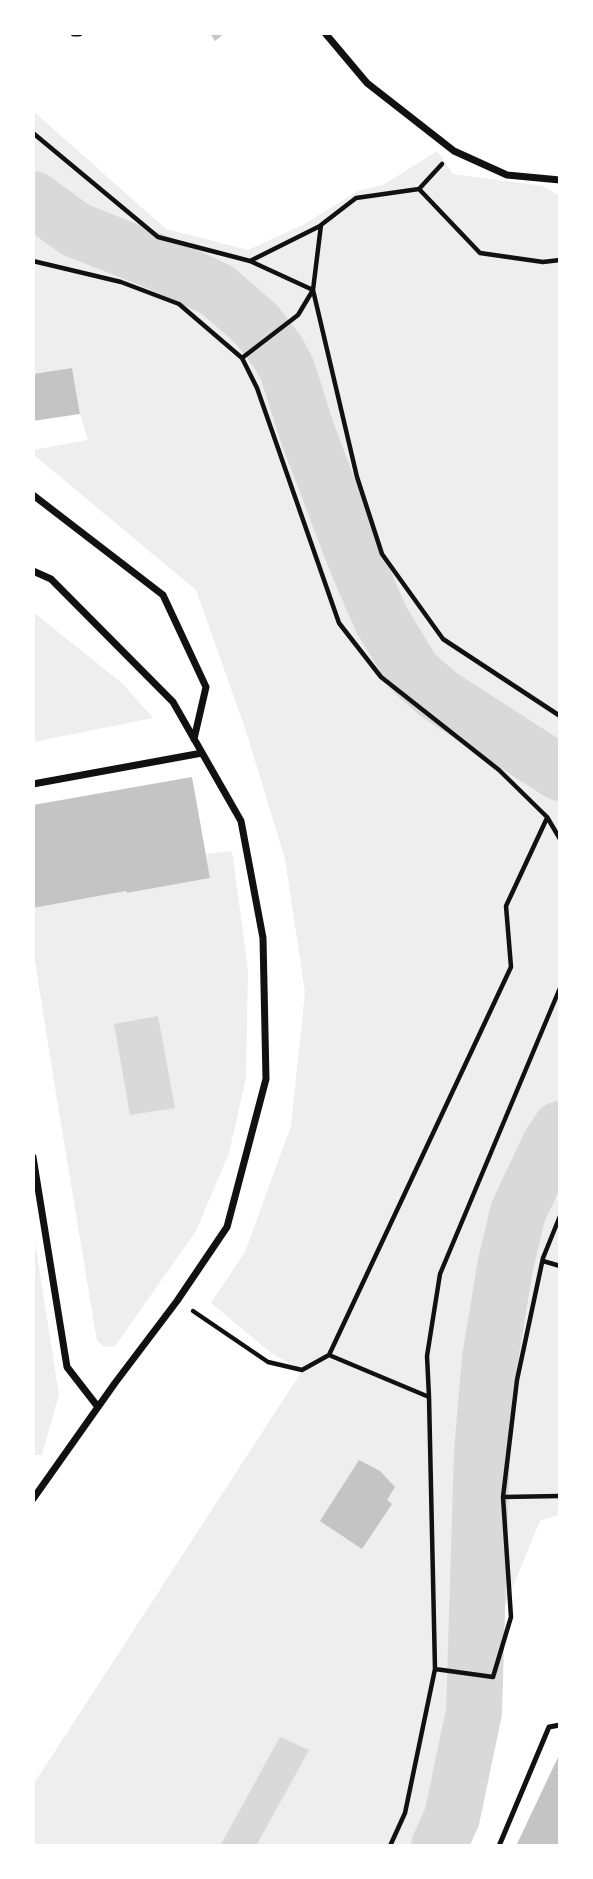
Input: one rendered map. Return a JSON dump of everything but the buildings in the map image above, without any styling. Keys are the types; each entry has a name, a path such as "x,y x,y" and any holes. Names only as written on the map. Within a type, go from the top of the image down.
{"street":[{"path":"325,33 367,83 454,150 507,175 560,180"},
{"path":"33,495 163,595 206,687 194,739"},
{"path":"33,570 51,579 173,702 241,821 263,938 266,1079 227,1227 177,1301 33,1499"},
{"path":"33,784 202,753"},
{"path":"33,1157 36,1197 67,1367 98,1408"}],"lane":[{"path":"499,1846 549,1727 560,1725"}],"path":[{"path":"33,133 158,237 250,261 313,290"},
{"path":"250,261 321,225 356,198 419,189 454,150"},
{"path":"419,189 480,253 543,262 560,260"},
{"path":"321,225 313,290 357,477 382,554 443,639 560,716"},
{"path":"33,261 121,282 179,304 242,358 257,388 339,622 381,677 499,770 547,817 560,839"},
{"path":"242,358 298,316 313,290"},
{"path":"177,1301 268,1362 302,1370 329,1355 511,967 506,906 547,817"},
{"path":"390,1846 405,1813 435,1669 427,1356 440,1274 560,988"},
{"path":"435,1669 492,1677 511,1617 503,1497 517,1380 543,1261 560,1216"},
{"path":"543,1261 560,1266"},
{"path":"329,1355 429,1397"},
{"path":"503,1497 560,1496"}],"shaded area":[{"path":"33,111 166,229 248,250 301,226 358,191 383,185 437,151 453,174 543,186 560,196 560,1514 540,1521 473,1683 436,1846 33,1846 33,1785 302,1371 270,1352 211,1303 245,1252 291,1126 305,992 285,859 246,731 196,590 33,454 33,450 88,440 80,414 72,368 33,374"},
{"path":"33,612 123,684 153,718 33,742"},
{"path":"232,851 248,970 246,1078 229,1153 196,1231 115,1346 104,1347 97,1341 57,1100 33,949 33,908 210,878 206,854"},
{"path":"158,1016 175,1108 130,1115 114,1024"},
{"path":"33,1229 59,1395 42,1455 33,1455"},
{"path":"280,1737 309,1750 256,1846 220,1846"}],"waterway":[{"path":"33,199 76,230 157,262 217,290 256,324 287,369 308,435 356,561 381,619 413,672 439,695 560,773"},
{"path":"439,1846 452,1817 474,1712 482,1452 490,1359 505,1267 518,1212 551,1142 560,1129"}]}
